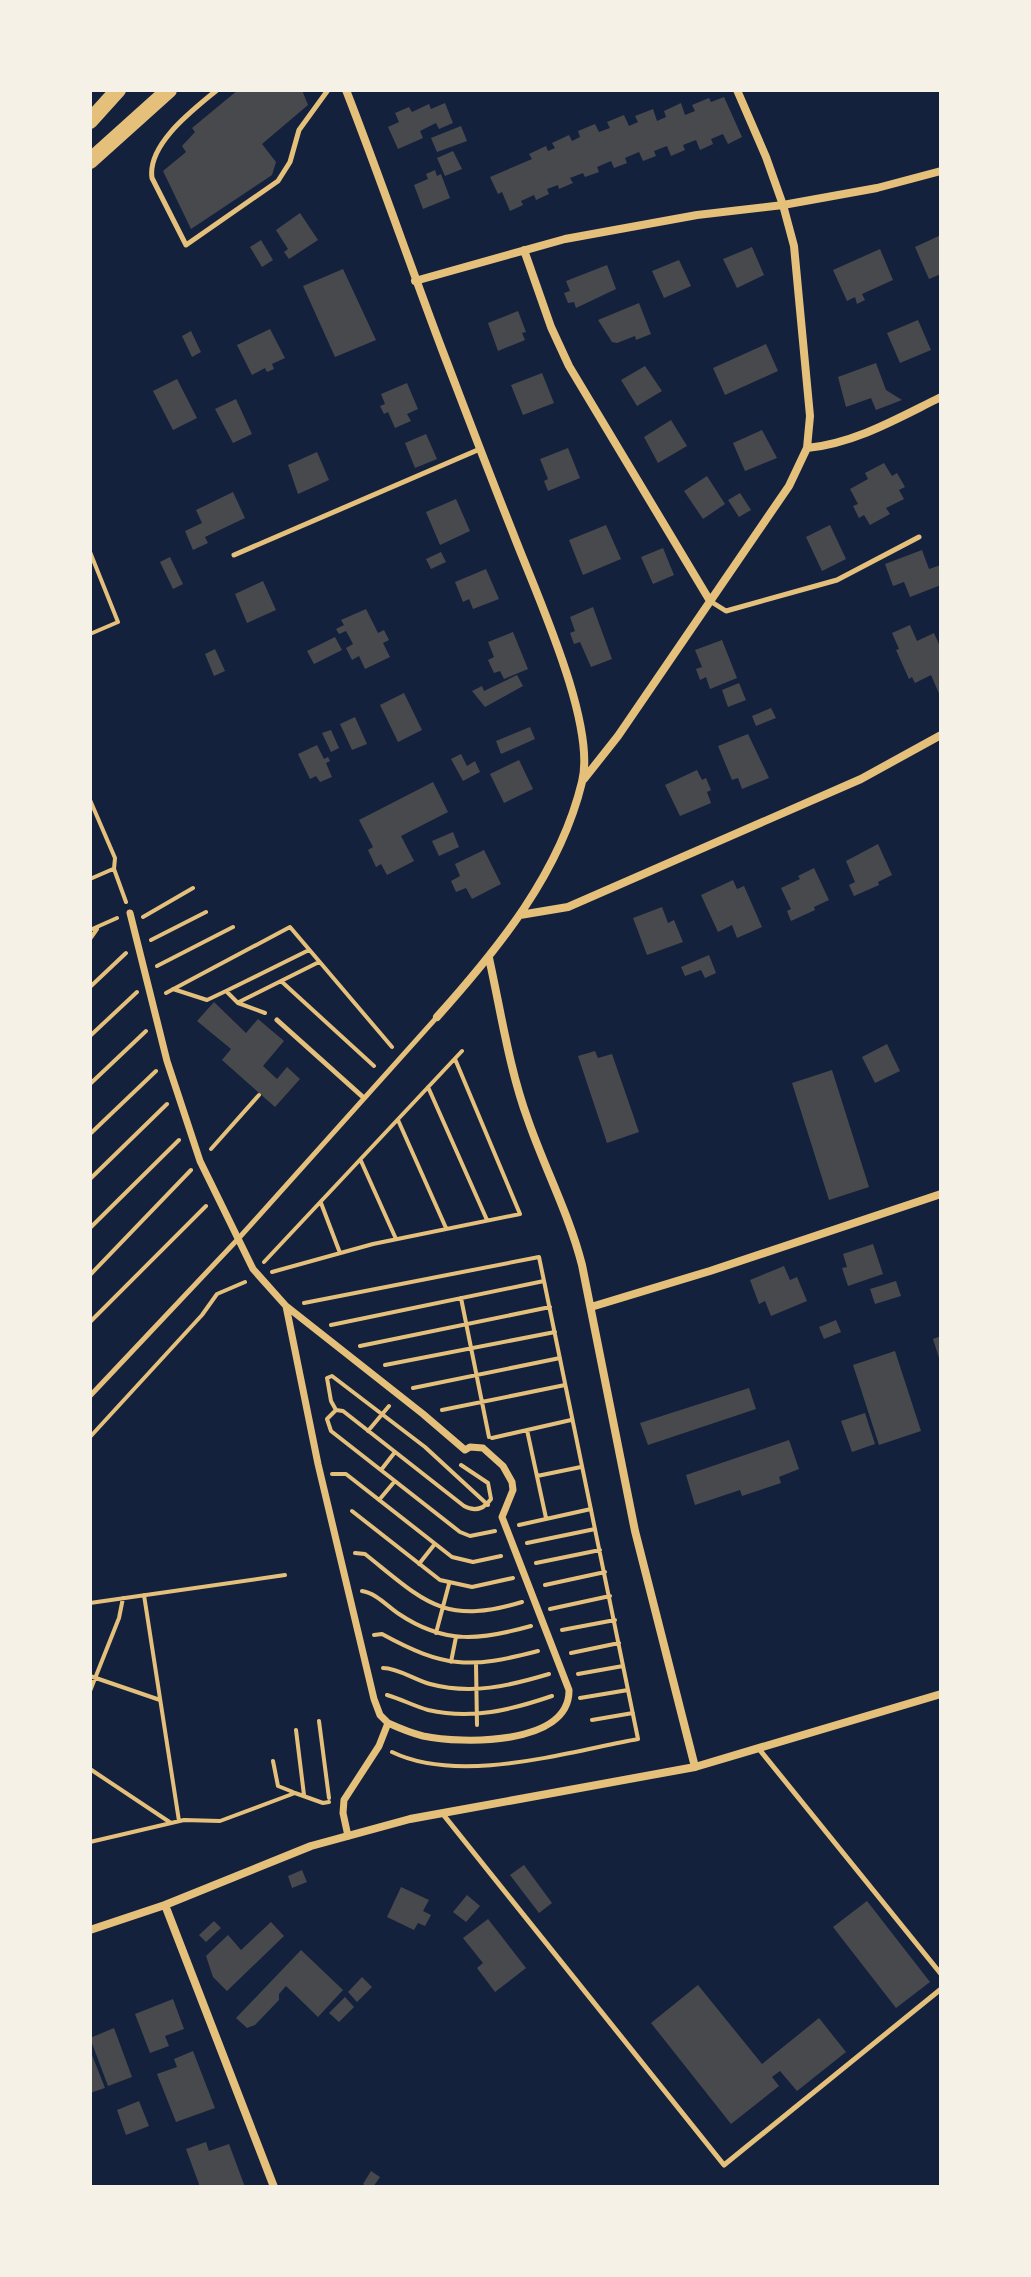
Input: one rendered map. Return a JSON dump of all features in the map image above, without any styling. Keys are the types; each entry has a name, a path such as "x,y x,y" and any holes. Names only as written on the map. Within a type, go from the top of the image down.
{"main road":[{"path":"90,121 118,90"},
{"path":"90,161 169,90"}],"street":[{"path":"346,90 415,281 544,612 579,713 583,780"},
{"path":"437,1017 489,958 520,915 563,837 583,780 618,736 789,486 807,448 810,416 794,246 783,205 737,90"},
{"path":"415,281 565,239 697,215 783,205 877,188 941,171"},
{"path":"524,250 551,327 569,366 710,601"},
{"path":"807,448 835,445 941,397"},
{"path":"520,915 568,907 861,779 941,735"},
{"path":"130,913 167,1061 200,1161 257,1274 312,1329 397,1393 465,1450 477,1446 483,1448 503,1466 512,1482 513,1490 502,1517 569,1690 570,1700 561,1715 545,1728 511,1737 477,1740 423,1736 388,1723 380,1715 321,1476 286,1306"},
{"path":"489,958 516,1087 573,1228 635,1531 695,1767"},
{"path":"591,1307 941,1194"},
{"path":"90,1930 165,1905 311,1846 442,1813 695,1767 941,1694"},
{"path":"348,1836 343,1813 344,1800 379,1746 388,1723"},
{"path":"165,1905 274,2187"}],"lane":[{"path":"217,90 182,118 159,150 151,169 152,178 186,245 278,181 290,162 299,130 328,90"},
{"path":"234,555 480,449"},
{"path":"710,601 726,611 837,580 919,537"},
{"path":"90,1396 238,1239 437,1017"},
{"path":"277,1020 364,1098"},
{"path":"758,1748 941,1974"},
{"path":"442,1813 724,2165 941,1989"}],"path":[{"path":"90,552 118,622 90,634"},
{"path":"90,803 115,858 114,869 130,913 90,930"},
{"path":"90,879 114,869"},
{"path":"132,923 193,888"},
{"path":"90,987 138,944 206,912"},
{"path":"90,939 99,927"},
{"path":"145,972 233,927"},
{"path":"151,1000 290,927 392,1047"},
{"path":"173,989 207,1000 309,950"},
{"path":"238,1003 319,962"},
{"path":"281,981 374,1066"},
{"path":"90,1036 147,982"},
{"path":"226,991 238,1003 277,1020"},
{"path":"90,1084 156,1021"},
{"path":"257,1274 462,1051"},
{"path":"90,1437 202,1315 217,1294 257,1274 396,1239 520,1214 455,1059"},
{"path":"90,1134 167,1061"},
{"path":"428,1087 487,1220"},
{"path":"90,1179 177,1094"},
{"path":"90,1275 259,1095"},
{"path":"398,1119 446,1228"},
{"path":"90,1228 190,1131"},
{"path":"360,1160 396,1239"},
{"path":"90,1322 216,1196"},
{"path":"320,1203 340,1253"},
{"path":"286,1306 539,1257 628,1690 570,1700"},
{"path":"312,1329 544,1281"},
{"path":"461,1298 489,1439"},
{"path":"341,1350 550,1307"},
{"path":"366,1369 555,1332"},
{"path":"368,1431 397,1393 560,1358"},
{"path":"336,1410 326,1384 327,1378 332,1376 425,1447 502,1517"},
{"path":"423,1414 565,1385"},
{"path":"336,1410 345,1413 464,1506 475,1509 488,1504 492,1494 488,1483 479,1474 466,1470 460,1460"},
{"path":"336,1410 327,1419 328,1427 465,1535 506,1529 591,1509"},
{"path":"483,1448 489,1439 571,1420"},
{"path":"527,1430 546,1519"},
{"path":"381,1470 395,1452"},
{"path":"537,1476 582,1467"},
{"path":"321,1476 343,1473 434,1545 452,1557 466,1561 480,1561 514,1549 595,1529"},
{"path":"379,1500 395,1481"},
{"path":"352,1511 449,1584 480,1587 524,1576"},
{"path":"419,1564 434,1545"},
{"path":"520,1567 600,1550"},
{"path":"340,1556 365,1554 416,1594 443,1608 484,1612 532,1599"},
{"path":"528,1588 605,1572"},
{"path":"90,1603 285,1575"},
{"path":"436,1633 449,1584"},
{"path":"348,1591 367,1592 412,1622 436,1633 456,1637 482,1638 541,1624"},
{"path":"144,1595 179,1821"},
{"path":"537,1612 610,1596"},
{"path":"90,1691 92,1677 119,1618 123,1598"},
{"path":"545,1633 615,1620"},
{"path":"360,1639 382,1634 425,1656 476,1664 552,1647"},
{"path":"451,1662 456,1637"},
{"path":"556,1656 619,1643"},
{"path":"476,1664 477,1740"},
{"path":"368,1672 386,1668 430,1684 476,1689 623,1666"},
{"path":"92,1677 160,1700"},
{"path":"374,1699 389,1694 428,1710 477,1715 509,1710 569,1690"},
{"path":"592,1720 633,1713"},
{"path":"273,1761 278,1786 323,1803 329,1802 319,1721"},
{"path":"296,1730 304,1796"},
{"path":"90,1769 171,1823"},
{"path":"90,1842 179,1821 220,1821 295,1793"}],"building":[{"path":"238,90 302,90 308,105 262,144 276,162 272,175 191,229 163,171 186,152 182,146 195,132 192,128"},
{"path":"724,97 742,137 728,144 723,134 711,139 713,144 700,150 696,140 683,145 685,150 671,156 667,146 654,151 656,156 643,161 639,152 625,158 627,163 614,168 611,161 597,167 599,172 570,178 573,183 559,189 558,185 547,189 549,194 536,200 534,195 510,211 502,192 498,194 490,177 532,159 529,154 546,146 548,151 555,148 552,143 569,135 572,141 580,137 578,131 595,124 599,132 610,128 607,122 624,115 629,126 638,122 635,116 653,109 657,121 666,117 664,111 681,103 685,115 695,111 692,105 709,98 711,102"},
{"path":"445,103 453,123 439,129 436,123 420,131 423,138 398,149 388,127 399,122 395,113 409,107 412,112 429,104 431,109"},
{"path":"461,126 467,141 437,152 431,138"},
{"path":"453,151 462,169 445,176 437,158"},
{"path":"435,170 437,176 441,174 450,198 423,209 414,185 428,179 426,174"},
{"path":"300,213 318,240 289,259 284,252 288,249 276,230"},
{"path":"941,235 941,274 929,279 915,247"},
{"path":"261,240 273,260 262,267 250,247"},
{"path":"752,247 764,275 737,288 723,259"},
{"path":"880,249 893,280 862,294 865,300 857,304 855,297 847,301 833,270"},
{"path":"679,260 691,286 664,298 652,271"},
{"path":"607,265 616,289 576,308 574,302 568,303 564,293 570,291 566,281"},
{"path":"343,269 376,340 335,357 303,286"},
{"path":"639,303 651,334 636,340 635,336 612,342 598,320"},
{"path":"518,311 526,332 522,333 525,340 498,351 488,323"},
{"path":"918,320 931,350 900,363 887,333"},
{"path":"270,329 285,358 272,364 274,369 267,372 265,368 252,375 237,345"},
{"path":"191,331 201,352 192,357 182,336"},
{"path":"766,344 778,371 725,395 713,368"},
{"path":"876,363 886,390 902,400 876,410 871,398 846,407 838,377"},
{"path":"645,366 662,391 637,406 621,380"},
{"path":"542,373 554,403 523,415 511,385"},
{"path":"177,379 197,418 173,430 153,391"},
{"path":"407,383 418,409 407,414 411,421 395,428 388,412 384,414 380,406 385,404 381,394"},
{"path":"236,399 252,434 233,443 215,409"},
{"path":"671,420 687,446 658,463 644,437"},
{"path":"762,430 777,458 745,471 733,443"},
{"path":"426,434 437,459 415,468 405,443"},
{"path":"568,448 580,478 548,491 544,481 548,479 540,459"},
{"path":"317,452 329,480 298,494 288,465"},
{"path":"884,463 892,476 897,473 905,487 899,490 904,499 886,508 890,514 870,525 864,515 859,518 853,506 858,504 850,489 868,479 865,473"},
{"path":"707,476 725,504 703,519 684,491"},
{"path":"233,492 245,518 205,537 208,543 193,550 185,531 202,523 196,510"},
{"path":"740,493 751,510 739,517 728,500"},
{"path":"456,499 470,531 440,545 426,512"},
{"path":"606,525 621,559 583,575 569,540"},
{"path":"830,525 846,559 822,571 806,537"},
{"path":"663,548 674,575 653,584 641,557"},
{"path":"922,550 929,569 941,565 941,585 910,597 904,582 893,586 885,564"},
{"path":"441,552 446,562 431,569 426,559"},
{"path":"170,557 183,584 173,589 160,562"},
{"path":"486,569 499,599 473,609 469,599 463,602 455,582"},
{"path":"263,581 276,610 247,623 235,594"},
{"path":"593,607 612,659 591,667 580,642 574,644 570,633 575,631 570,617"},
{"path":"366,609 378,633 384,630 389,640 383,643 390,657 365,669 359,656 352,660 346,648 353,644 346,631 339,634 336,629 344,625 341,620"},
{"path":"910,625 917,641 934,633 941,649 941,698 931,675 915,683 912,677 909,679 896,650 899,649 892,633"},
{"path":"513,632 528,669 504,679 500,671 494,673 488,660 494,657 488,642"},
{"path":"335,637 342,650 314,664 307,651"},
{"path":"722,640 737,678 710,689 706,677 700,680 696,669 702,667 695,650"},
{"path":"215,649 225,671 214,676 205,654"},
{"path":"517,675 523,686 485,707 472,691 482,686 484,691"},
{"path":"739,683 746,700 728,707 722,690"},
{"path":"404,693 422,730 398,742 380,705"},
{"path":"771,708 776,718 756,726 752,716"},
{"path":"355,717 367,744 352,750 340,724"},
{"path":"530,727 535,739 501,754 496,741"},
{"path":"331,730 339,748 331,752 322,733"},
{"path":"748,734 769,778 742,789 738,778 732,780 718,746"},
{"path":"317,745 324,759 328,757 330,761 326,763 332,777 320,782 316,776 310,779 298,754"},
{"path":"461,754 467,766 475,761 480,772 463,781 451,759"},
{"path":"519,760 533,789 504,803 490,774"},
{"path":"697,770 702,780 706,778 711,790 707,792 711,803 680,816 665,785"},
{"path":"433,782 448,812 401,836 414,861 387,875 381,864 376,867 368,850 373,847 359,820"},
{"path":"453,832 459,847 439,856 432,841"},
{"path":"878,844 892,875 878,882 879,885 854,896 849,885 855,882 846,861"},
{"path":"484,850 501,884 472,899 466,888 456,892 451,881 460,876 455,864"},
{"path":"814,868 829,900 791,921 787,911 791,909 781,888"},
{"path":"733,880 737,889 744,886 762,927 737,938 732,925 718,932 701,895"},
{"path":"662,907 668,923 674,920 683,942 647,955 633,918"},
{"path":"709,955 716,973 705,978 701,970 685,976 681,967"},
{"path":"214,1002 246,1033 258,1019 284,1041 263,1066 277,1079 287,1067 300,1079 275,1107 222,1060 231,1049 197,1021"},
{"path":"887,1044 900,1071 875,1083 862,1057"},
{"path":"595,1051 598,1058 612,1054 639,1132 607,1143 578,1056"},
{"path":"832,1070 869,1187 829,1200 792,1083"},
{"path":"873,1244 883,1274 848,1286 842,1268 847,1267 843,1254"},
{"path":"784,1266 790,1280 797,1277 807,1301 771,1316 765,1301 759,1304 750,1280"},
{"path":"896,1281 901,1296 875,1304 870,1289"},
{"path":"836,1320 841,1332 824,1339 819,1327"},
{"path":"941,1336 941,1361 940,1361 933,1339"},
{"path":"895,1351 921,1431 879,1445 853,1365"},
{"path":"749,1388 756,1409 648,1445 640,1423"},
{"path":"865,1413 875,1444 852,1452 841,1421"},
{"path":"789,1440 799,1469 779,1477 781,1483 742,1496 740,1490 695,1505 686,1475"},
{"path":"524,1865 552,1903 539,1913 510,1875"},
{"path":"302,1870 307,1882 292,1888 288,1876"},
{"path":"401,1887 429,1900 423,1911 431,1915 425,1926 418,1923 414,1930 387,1917"},
{"path":"467,1895 480,1906 466,1922 453,1912"},
{"path":"867,1901 930,1982 896,2008 833,1927"},
{"path":"488,1919 526,1968 495,1992 477,1968 483,1963 463,1938"},
{"path":"214,1921 221,1928 206,1942 199,1935"},
{"path":"271,1922 284,1936 227,1991 213,1977 206,1956 228,1935 241,1950"},
{"path":"301,1950 343,1990 318,2017 286,1986 279,1994 279,2000 255,2025 247,2028 236,2018"},
{"path":"362,1977 372,1987 357,2002 348,1992"},
{"path":"698,1985 762,2064 819,2018 846,2052 797,2091 780,2071 772,2077 779,2086 731,2124 651,2023"},
{"path":"345,1997 354,2007 339,2022 329,2013"},
{"path":"173,1999 184,2029 165,2036 169,2046 150,2053 135,2014"},
{"path":"114,2028 132,2077 108,2086 90,2038"},
{"path":"90,2050 105,2088 90,2093"},
{"path":"193,2051 215,2108 176,2122 157,2074 177,2067 174,2059"},
{"path":"139,2101 149,2126 126,2135 117,2110"},
{"path":"206,2142 209,2151 229,2144 245,2187 200,2187 186,2149"},
{"path":"371,2171 380,2177 373,2187 367,2187 363,2184"}]}
